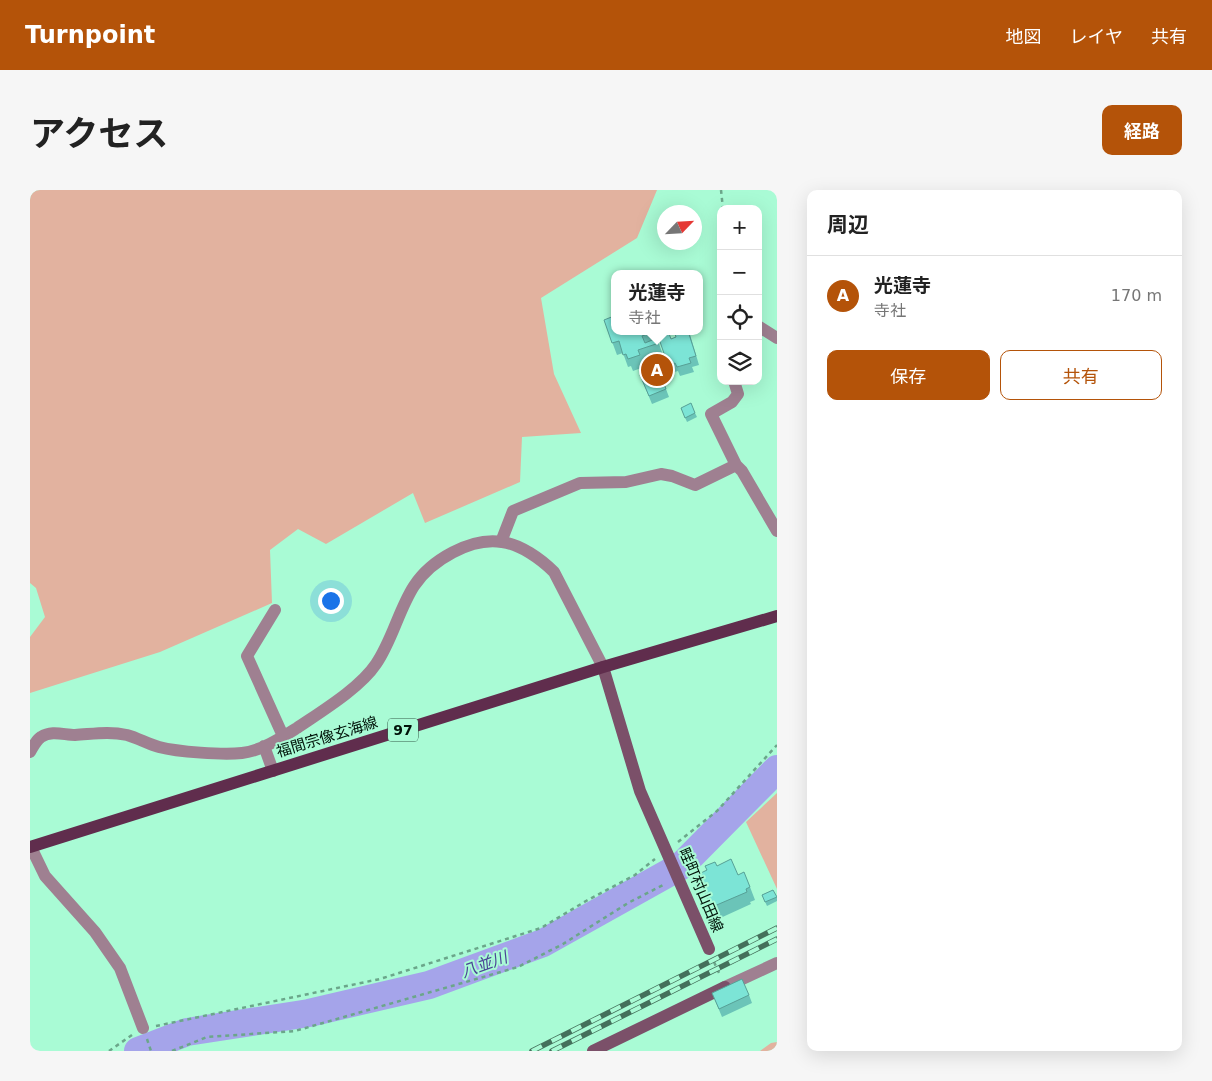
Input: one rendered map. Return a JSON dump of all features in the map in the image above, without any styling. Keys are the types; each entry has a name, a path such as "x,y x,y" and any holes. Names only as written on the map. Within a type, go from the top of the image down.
{"main road":[{"name":"福間宗像玄海線","path":"30,847 602,667 777,616"},
{"name":"畦町村山田線","path":"602,667 640,791 709,949"},
{"path":"594,1051 725,987"}],"street":[{"path":"762,330 777,338"},
{"path":"735,385 738,394 732,402 710,414 736,465 777,531"},
{"path":"502,542 513,511 580,483 626,482 661,474 672,476 695,486 736,465"},
{"path":"30,752 41,737 53,733 74,735 106,731 128,735 160,748 201,752 243,753 264,746 284,736 367,676 378,662 415,585 430,567 445,556 462,548 502,542 515,546 545,563 554,572 602,667"},
{"path":"275,610 247,656 284,736"},
{"path":"264,746 274,770"},
{"path":"30,847 45,876 95,932 120,968 143,1028"},
{"path":"725,987 777,963"}],"path":[{"path":"721,190 723,205"},
{"path":"108,1051 143,1028 380,979 541,928 586,901 635,876 717,811 777,745"},
{"path":"172,1051 207,1036 294,1031 518,967 563,944 628,903 678,877"},
{"name":"畦町村山田線","path":"709,949 725,987"}],"shaded area":[{"path":"30,190 657,190 637,238 541,298 554,374 581,433 522,437 520,482 425,523 413,493 326,544 298,529 270,550 272,603 160,652 30,693 30,637 45,617 36,588 30,583"},
{"path":"777,793 777,889 746,822"},
{"path":"777,1042 777,1051 760,1051 771,1043"}],"building":[{"path":"611,317 611,335 644,335 642,336 645,343 657,338 659,343 638,350 640,355 628,359 626,354 623,355 619,341 612,343 604,320"},
{"path":"658,335 670,335 671,339 676,337 675,335 689,335 696,356 689,358 691,363 677,367 675,363 668,365"},
{"path":"658,368 666,389 649,396 640,375"},
{"path":"691,403 695,413 685,418 681,408"},
{"path":"731,859 738,875 744,872 750,887 746,889 747,892 712,907 697,875 707,870 705,866 715,862 717,866"},
{"path":"773,890 777,897 765,902 762,895"},
{"path":"742,979 749,995 719,1009 712,993"}],"waterway":[{"name":"八並川","path":"138,1051 187,1032 309,1013 429,985 543,943 681,866 777,769"}],"railway":[{"path":"532,1051 777,928"},
{"path":"552,1051 777,939"}],"place":[{"name":"光蓮寺","path":"657,370"}]}
